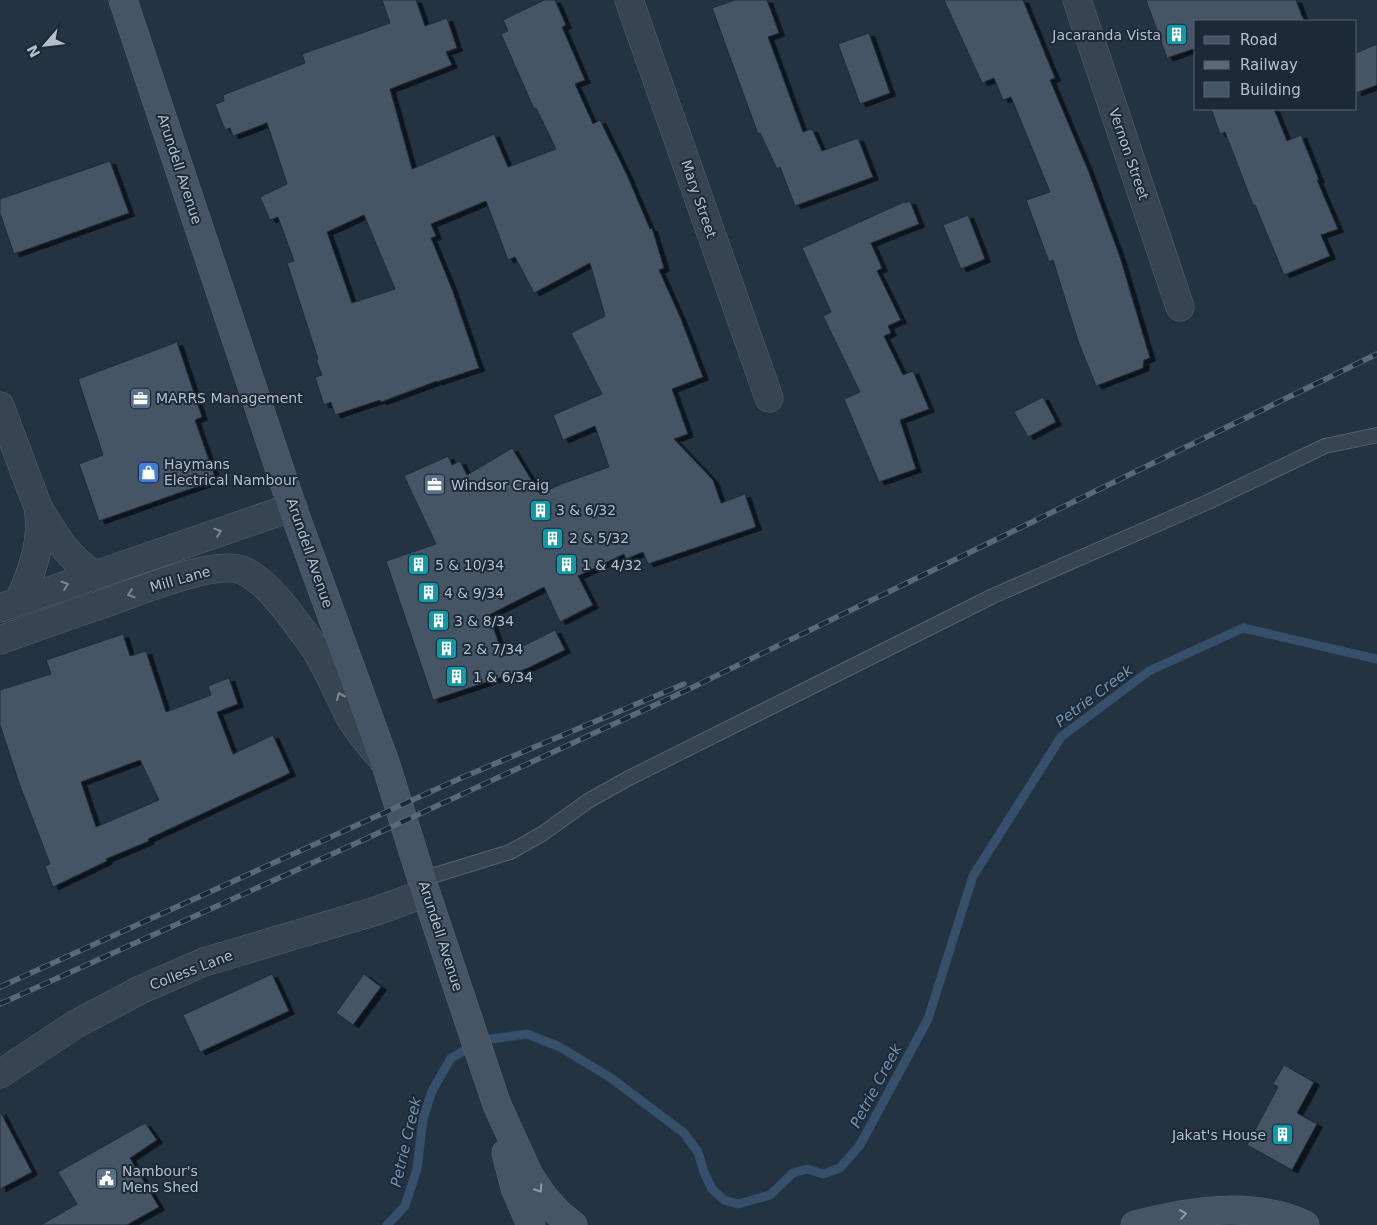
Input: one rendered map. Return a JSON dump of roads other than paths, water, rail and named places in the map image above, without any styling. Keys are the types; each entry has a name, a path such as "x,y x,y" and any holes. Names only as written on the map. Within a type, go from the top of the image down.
{"main road":[{"name":"Arundell Avenue","path":"123,0 293,507 386,765 424,886 506,1131 529,1175 543,1196 558,1213 573,1225"},
{"name":"Arundell Avenue","path":"506,1131 510,1172 531,1225"},
{"path":"1135,1225 1194,1212 1231,1210 1277,1216 1305,1225"}],"street":[{"name":"Mary Street","path":"629,0 769,398"},
{"name":"Vernon Street","path":"1077,0 1180,307"},
{"path":"0,406 38,507 62,545 78,564 94,575"},
{"path":"9,605 30,573 37,548 40,526 38,507"},
{"path":"9,605 293,507"},
{"name":"Mill Lane","path":"0,640 185,576 217,568 243,570 267,587 301,630 326,666 355,725 386,765"},
{"name":"Colless Lane","path":"0,1074 76,1024 140,990 204,962 376,911 424,886"}],"lane":[{"path":"424,886 510,852 542,834 588,801 627,779 993,596 1208,502 1325,446 1377,436"}],"waterway":[{"name":"Petrie Creek","path":"387,1225 405,1206 417,1169 423,1119 432,1091 451,1058 484,1040 527,1034 560,1047 611,1078 684,1133 698,1152 712,1189 724,1200 738,1204 770,1195 793,1173 807,1169 823,1174 840,1168 860,1145 928,1019 973,876 1061,737 1149,671 1243,628 1377,659"}],"railway":[{"path":"0,1004 361,841 683,692 1377,354"},
{"path":"0,987 461,778 684,684"}],"place":[{"name":"Jacaranda Vista","path":"1177,35"},
{"name":"MARRS Management","path":"140,398"},
{"name":"Haymans Electrical Nambour","path":"148,472"},
{"name":"Windsor Craig","path":"435,485"},
{"name":"3 & 6/32","path":"540,510"},
{"name":"2 & 5/32","path":"553,538"},
{"name":"5 & 10/34","path":"419,565"},
{"name":"1 & 4/32","path":"566,565"},
{"name":"4 & 9/34","path":"428,593"},
{"name":"3 & 8/34","path":"438,621"},
{"name":"2 & 7/34","path":"447,649"},
{"name":"1 & 6/34","path":"457,677"},
{"name":"Jakat's House","path":"1282,1135"},
{"name":"Nambour's Mens Shed","path":"106,1179"}]}
